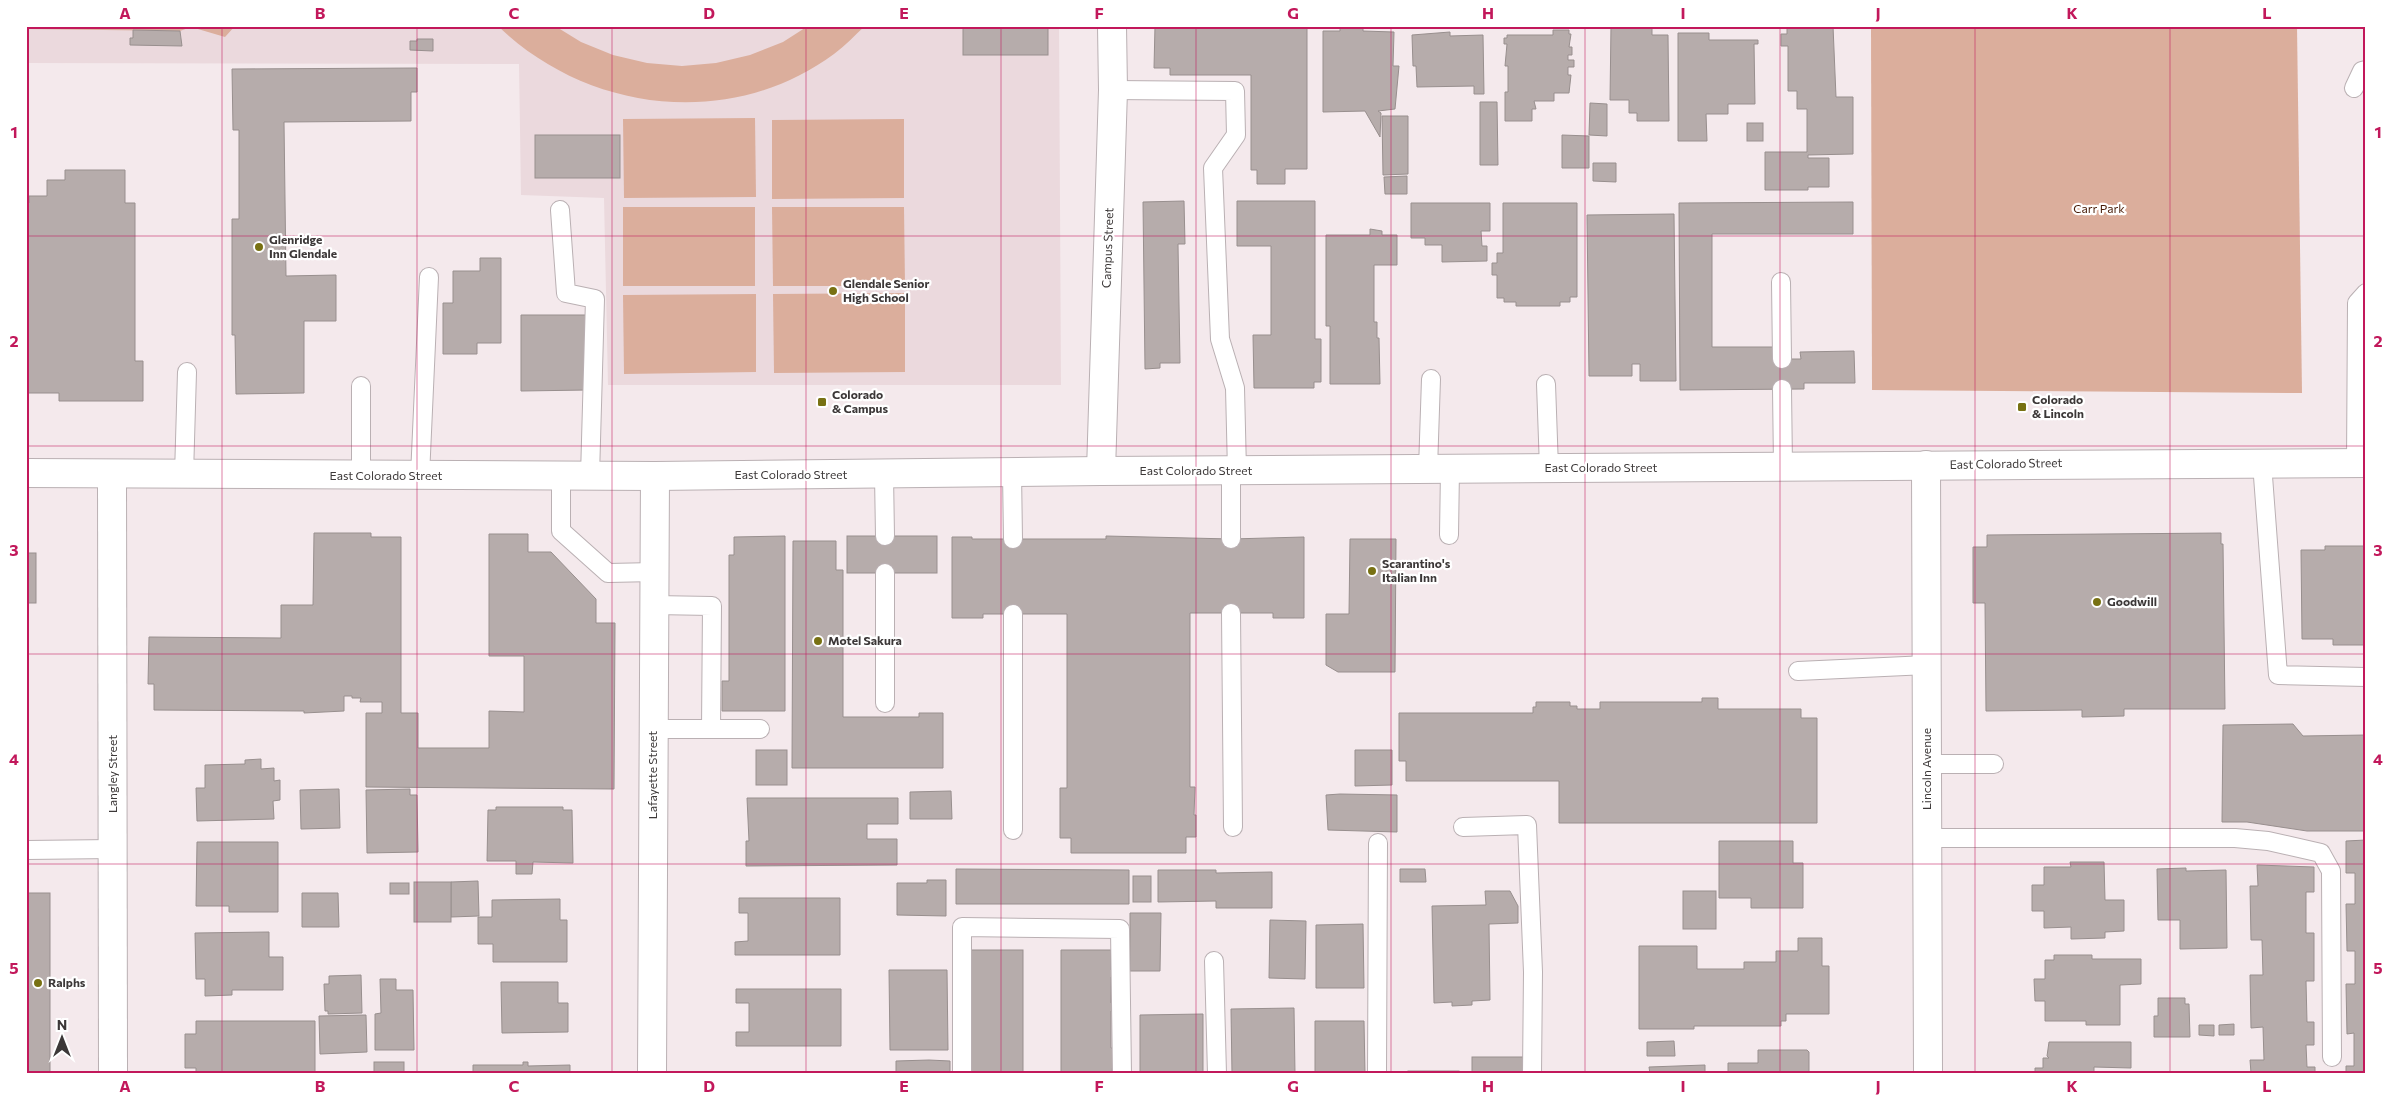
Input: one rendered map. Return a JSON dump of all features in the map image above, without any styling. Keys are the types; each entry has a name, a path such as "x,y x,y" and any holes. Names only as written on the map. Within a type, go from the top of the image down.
{"main road":[{"name":"Campus Street","path":"1101,471 1113,90 1112,26"},
{"name":"East Colorado Street","path":"26,473 655,476 1101,471 2361,463"},
{"name":"Lincoln Avenue","path":"1926,465 1928,1074"},
{"name":"Langley Street","path":"112,474 113,1074"},
{"name":"Lafayette Street","path":"652,1074 655,476"}],"lane":[{"path":"2354,88 2362,71 2366,70"},
{"path":"1113,90 1235,91 1236,135 1213,168 1220,339 1235,388 1231,539"},
{"path":"560,210 566,293 596,298 590,476"},
{"path":"420,476 429,277"},
{"path":"1781,282 1782,359"},
{"path":"2361,463 2357,303 2366,293"},
{"path":"184,474 187,372"},
{"path":"1431,379 1439,469 1449,535"},
{"path":"1546,384 1549,468"},
{"path":"361,386 361,476"},
{"path":"1782,389 1783,466"},
{"path":"2262,463 2278,675 2366,678"},
{"path":"1012,472 1013,539"},
{"path":"884,474 885,536"},
{"path":"561,476 561,532 608,573 655,572"},
{"path":"885,573 885,703"},
{"path":"654,605 712,606 711,730"},
{"path":"1231,613 1233,827"},
{"path":"1013,830 1014,614"},
{"path":"1798,671 1927,665"},
{"path":"654,730 760,730"},
{"path":"1927,764 1994,764"},
{"path":"1463,826 1527,825 1533,972 1532,1074"},
{"path":"1928,838 2235,838 2268,841 2321,853 2331,870 2332,1057"},
{"path":"1377,1074 1378,843"},
{"path":"26,850 113,849"},
{"path":"962,1074 962,928 1120,929 1122,1074"},
{"path":"1214,961 1216,1074"}],"shaded area":[{"name":"Glendale Senior High School","path":"26,26 1059,26 1061,385 608,385 604,198 521,195 519,64 26,63"}],"green space":[{"path":"26,26 235,26 225,37 191,27 180,31 26,29"},
{"path":"498,26 555,26 581,42 613,55 647,63 682,66 716,63 750,55 783,42 808,26 865,26 834,54 794,78 751,94 706,101 661,101 617,93 574,78 534,55"},
{"name":"Carr Park","path":"1871,26 2297,26 2302,393 1872,390"},
{"path":"755,118 756,197 624,198 623,119"},
{"path":"904,119 904,198 772,199 772,120"},
{"path":"623,207 755,207 755,286 623,286"},
{"path":"772,207 904,207 905,286 773,286"},
{"path":"905,293 905,372 774,373 773,294"},
{"path":"756,294 756,372 624,374 623,295"}],"building":[{"path":"963,26 1048,26 1048,55 963,55"},
{"path":"1155,26 1307,26 1307,169 1285,169 1285,184 1257,184 1257,170 1251,170 1251,75 1170,75 1170,68 1154,68"},
{"path":"1340,26 1363,26 1363,31 1394,32 1393,66 1399,66 1395,109 1378,111 1381,113 1380,137 1365,111 1323,112 1323,31 1340,31"},
{"path":"1611,26 1652,26 1652,35 1668,35 1669,121 1637,121 1637,113 1629,113 1629,100 1610,100"},
{"path":"1787,26 1833,26 1836,97 1853,97 1853,154 1808,155 1808,158 1829,158 1829,187 1808,187 1808,190 1765,190 1765,152 1807,152 1807,109 1797,109 1797,91 1788,91 1788,46 1781,46 1781,34 1787,34"},
{"path":"133,30 180,31 182,46 130,45 130,38 133,38"},
{"path":"1553,30 1569,30 1569,34 1571,34 1569,47 1572,47 1572,55 1568,55 1568,60 1574,60 1574,67 1568,67 1568,75 1571,75 1569,93 1554,93 1554,101 1534,101 1536,109 1532,109 1532,121 1505,121 1505,92 1508,92 1508,66 1505,66 1507,44 1504,44 1504,38 1507,38 1507,35 1553,35"},
{"path":"1450,32 1450,36 1483,35 1484,94 1474,94 1474,86 1417,87 1416,66 1413,66 1412,35"},
{"path":"1678,33 1709,33 1709,40 1758,40 1758,44 1754,44 1755,104 1728,104 1728,114 1706,114 1707,141 1678,141"},
{"path":"417,39 433,39 433,51 410,50 410,41 417,41"},
{"name":"Glenridge Inn Glendale","path":"417,68 417,92 411,92 411,121 284,122 286,276 336,275 336,321 304,321 304,393 236,394 235,335 232,335 232,219 239,219 239,130 233,130 232,69"},
{"path":"1480,102 1497,102 1498,165 1480,165"},
{"path":"1590,103 1607,104 1607,136 1589,135"},
{"path":"1382,116 1408,116 1408,174 1383,175"},
{"path":"1747,123 1763,123 1763,141 1747,141"},
{"path":"535,135 620,135 620,178 535,178"},
{"path":"1562,135 1589,136 1589,168 1562,168"},
{"path":"1593,163 1616,163 1616,182 1593,181"},
{"path":"65,170 125,170 125,203 135,203 135,361 143,361 143,401 59,401 59,393 26,393 26,203 29,203 29,196 47,196 47,180 65,180"},
{"path":"1407,176 1407,194 1385,194 1384,177"},
{"path":"1184,201 1185,244 1178,244 1180,363 1160,363 1160,368 1145,369 1143,202"},
{"path":"1237,201 1315,201 1315,339 1321,339 1321,382 1314,382 1314,388 1254,388 1253,335 1271,335 1271,246 1237,246"},
{"path":"1853,202 1853,234 1712,234 1712,347 1773,347 1773,359 1801,359 1800,352 1854,351 1855,383 1804,383 1804,389 1680,390 1679,203"},
{"path":"1411,203 1490,203 1490,231 1481,231 1482,246 1487,246 1487,261 1442,262 1442,245 1425,245 1425,238 1411,238"},
{"path":"1503,203 1577,203 1577,297 1570,297 1570,302 1560,302 1560,306 1516,306 1516,302 1504,302 1504,298 1497,298 1497,275 1492,275 1492,263 1497,263 1497,253 1503,253"},
{"path":"1674,214 1676,381 1640,381 1640,364 1632,364 1632,376 1589,376 1587,215"},
{"path":"1370,229 1382,231 1382,235 1397,235 1397,265 1374,265 1374,322 1377,322 1377,338 1379,338 1380,384 1330,384 1330,326 1326,326 1326,235 1370,235"},
{"path":"480,258 501,258 501,343 477,343 477,354 443,354 443,303 453,303 453,271 480,271"},
{"path":"521,315 588,315 588,390 521,391"},
{"path":"314,533 371,533 371,537 401,537 401,713 418,713 418,748 489,748 489,711 524,712 524,656 489,656 489,534 528,534 528,552 551,552 596,599 596,623 615,623 614,789 366,787 366,713 382,713 382,702 360,702 361,698 352,698 352,696 344,696 344,711 304,713 304,711 154,710 154,684 148,684 149,637 281,638 281,605 313,605"},
{"path":"2221,533 2221,544 2223,544 2225,709 2124,709 2124,716 2082,717 2082,710 1986,711 1985,603 1973,603 1973,547 1987,547 1987,535"},
{"path":"785,536 785,711 722,711 722,681 729,681 729,555 734,555 734,537"},
{"path":"847,536 937,536 937,573 847,573"},
{"path":"1106,536 1231,539 1304,537 1304,618 1273,618 1273,613 1190,613 1190,787 1195,787 1194,815 1196,815 1196,837 1186,837 1186,853 1071,853 1071,838 1060,838 1060,788 1067,788 1067,614 983,614 983,618 952,618 952,537 972,537 972,539 1106,539"},
{"path":"1350,539 1396,539 1395,672 1338,672 1326,665 1326,614 1349,614"},
{"name":"Motel Sakura","path":"793,541 836,541 836,570 843,570 843,717 919,717 919,713 943,713 943,768 792,768"},
{"path":"2325,546 2366,546 2366,645 2333,645 2333,639 2302,639 2301,550 2325,550"},
{"path":"26,553 36,553 36,603 26,603"},
{"path":"1702,698 1718,698 1718,709 1801,709 1801,718 1817,718 1817,823 1559,823 1559,781 1406,781 1406,761 1399,761 1399,713 1533,713 1533,707 1536,707 1536,702 1570,702 1570,706 1577,706 1577,709 1600,709 1600,702 1702,702"},
{"path":"2293,724 2303,736 2366,735 2366,831 2307,831 2247,822 2222,822 2223,725"},
{"path":"756,750 787,750 787,785 756,785"},
{"path":"1355,750 1392,750 1392,785 1355,786"},
{"path":"261,759 261,769 274,768 274,781 280,780 280,800 273,801 274,819 197,821 196,788 205,788 205,765 245,764 245,760"},
{"path":"339,789 340,828 301,829 300,790"},
{"path":"410,789 410,795 417,795 418,852 367,853 366,790"},
{"path":"951,791 952,819 910,819 910,792"},
{"path":"1326,795 1397,795 1397,832 1328,830"},
{"path":"747,798 898,798 898,824 867,824 867,839 897,839 897,865 746,866 746,841 749,841"},
{"path":"496,807 563,807 563,810 572,810 573,863 533,862 532,874 516,874 516,861 487,861 488,810 496,810"},
{"path":"2366,840 2366,1074 2346,1074 2346,1066 2354,1066 2354,1033 2347,1034 2346,984 2355,984 2355,951 2347,951 2346,904 2355,904 2355,873 2346,873 2346,841"},
{"path":"1719,841 1793,841 1793,863 1803,863 1803,908 1751,908 1751,898 1719,898"},
{"path":"197,842 278,842 278,912 229,912 229,906 196,906"},
{"path":"2070,862 2104,862 2105,900 2124,900 2124,931 2105,932 2105,938 2071,939 2071,927 2044,928 2044,911 2032,911 2032,885 2044,885 2044,867 2071,867"},
{"path":"2257,865 2314,867 2314,892 2306,892 2306,933 2314,933 2314,981 2306,981 2307,1022 2314,1022 2314,1045 2306,1045 2307,1067 2315,1067 2315,1074 2251,1073 2250,1060 2264,1060 2263,1027 2251,1028 2250,975 2263,975 2262,940 2251,940 2250,886 2258,886"},
{"path":"2186,868 2186,871 2226,870 2227,948 2180,949 2180,920 2158,920 2157,869"},
{"path":"956,869 1129,870 1129,904 956,904"},
{"path":"1400,869 1425,869 1426,882 1400,882"},
{"path":"1158,870 1216,870 1216,873 1272,872 1272,908 1216,908 1216,901 1158,902"},
{"path":"1133,876 1151,876 1151,902 1133,902"},
{"path":"927,880 946,880 946,916 897,915 897,883 927,883"},
{"path":"478,881 479,916 451,917 451,882"},
{"path":"414,882 451,882 451,922 414,922"},
{"path":"390,883 409,883 409,894 390,894"},
{"path":"1485,891 1510,891 1518,906 1518,923 1489,924 1490,1000 1472,1001 1472,1005 1452,1006 1452,1002 1434,1003 1432,906 1486,905"},
{"path":"1683,891 1716,891 1716,929 1683,929"},
{"name":"Ralphs","path":"26,893 50,893 50,1074 26,1074"},
{"path":"302,893 338,893 339,927 302,927"},
{"path":"739,898 840,898 840,955 735,955 735,942 748,941 748,913 739,913"},
{"path":"560,899 560,920 567,920 567,962 493,962 493,944 478,944 478,917 492,917 492,900"},
{"path":"1130,913 1161,913 1160,971 1130,971"},
{"path":"1270,920 1306,921 1305,979 1269,978"},
{"path":"1363,924 1364,988 1316,988 1316,925"},
{"path":"269,932 269,957 283,957 283,990 232,990 232,995 205,996 205,979 196,979 195,933"},
{"path":"1798,938 1822,938 1822,966 1829,966 1829,1014 1786,1014 1786,1021 1781,1021 1781,1026 1694,1026 1694,1029 1639,1029 1639,946 1697,946 1697,969 1744,969 1744,962 1776,962 1776,951 1798,951"},
{"path":"970,950 1023,950 1023,1074 970,1074"},
{"path":"1061,950 1111,950 1111,970 1114,970 1114,977 1111,977 1111,1003 1114,1003 1114,1011 1111,1011 1111,1048 1114,1048 1112,1074 1061,1074"},
{"path":"2054,955 2092,955 2092,959 2141,959 2141,984 2120,985 2120,1025 2086,1025 2086,1021 2045,1021 2045,1001 2035,1001 2034,979 2045,979 2045,960 2054,960"},
{"path":"889,970 947,970 948,1050 890,1050"},
{"path":"361,975 362,1013 328,1014 328,1011 325,1011 324,984 329,984 329,976"},
{"path":"380,979 396,979 396,990 413,990 414,1050 375,1050 375,1014 381,1013"},
{"path":"501,982 558,982 558,1003 568,1003 568,1032 502,1033"},
{"path":"736,989 841,989 841,1046 736,1046 736,1032 749,1032 749,1003 736,1003"},
{"path":"2158,998 2185,998 2185,1004 2189,1004 2190,1037 2154,1037 2154,1016 2158,1016"},
{"path":"1294,1008 1295,1074 1232,1074 1231,1009"},
{"path":"1203,1014 1203,1074 1140,1074 1140,1015"},
{"path":"366,1015 367,1052 320,1054 319,1016"},
{"path":"196,1021 315,1021 315,1074 196,1074 196,1068 185,1068 185,1034 196,1034"},
{"path":"1315,1021 1364,1021 1365,1074 1315,1074"},
{"path":"2234,1024 2234,1035 2219,1035 2219,1025"},
{"path":"2199,1025 2214,1025 2214,1036 2199,1035"},
{"path":"1674,1041 1675,1056 1647,1056 1647,1042"},
{"path":"2049,1042 2131,1042 2131,1068 2094,1067 2094,1074 2035,1074 2035,1068 2043,1068 2043,1058 2049,1058 2047,1056"},
{"path":"1758,1050 1807,1050 1809,1052 1809,1074 1728,1074 1728,1063 1758,1063"},
{"path":"1472,1057 1526,1057 1526,1074 1472,1074"},
{"path":"896,1061 950,1061 950,1074 896,1074"},
{"path":"374,1062 404,1062 404,1074 374,1074"},
{"path":"523,1062 528,1062 528,1066 570,1065 570,1074 473,1074 473,1065 523,1065"},
{"path":"1705,1065 1705,1074 1650,1074 1649,1067"},
{"path":"1408,1071 1459,1071 1459,1074 1408,1074"}],"place":[{"name":"Glenridge Inn Glendale","path":"259,247"},
{"name":"Glendale Senior High School","path":"833,291"},
{"name":"Colorado & Campus","path":"822,402"},
{"name":"Colorado & Lincoln","path":"2022,407"},
{"name":"Scarantino's Italian Inn","path":"1372,571"},
{"name":"Goodwill","path":"2097,602"},
{"name":"Motel Sakura","path":"818,641"},
{"name":"Ralphs","path":"38,983"}]}
